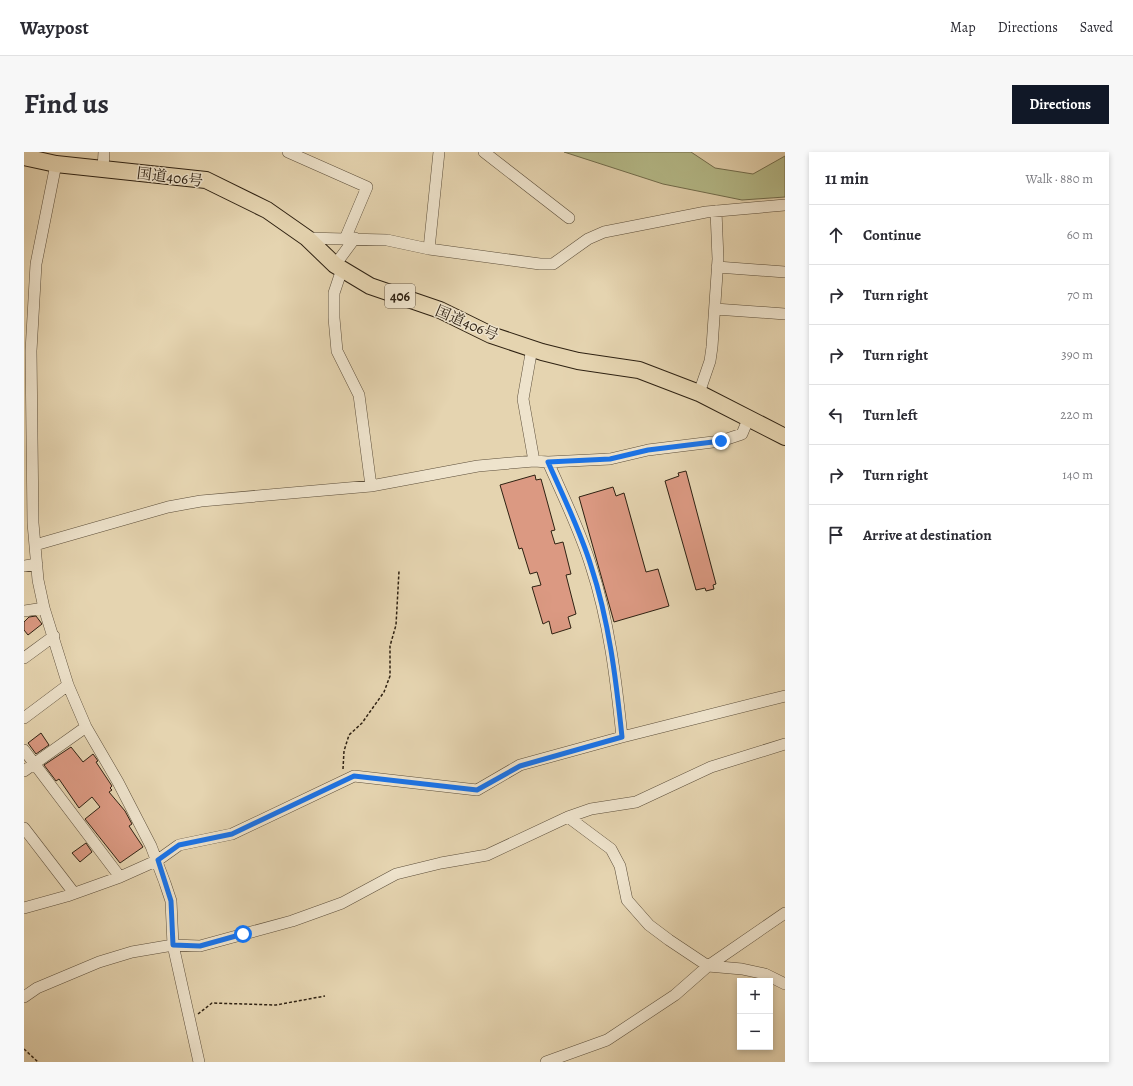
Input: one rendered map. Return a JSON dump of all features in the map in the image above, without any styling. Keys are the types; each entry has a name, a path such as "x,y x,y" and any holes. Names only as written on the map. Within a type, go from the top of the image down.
{"highway":[{"name":"国道406号","path":"24,157 56,164 206,180 267,210 307,238 339,268 370,286 440,310 491,335 532,348 578,360 639,370 699,393 749,417 785,437"}],"street":[{"path":"103,169 104,152"},
{"path":"288,152 366,187 350,239 339,268 334,293 334,318 337,351 359,394 371,486"},
{"path":"429,249 439,152"},
{"path":"484,152 569,218"},
{"path":"56,164 36,272 31,351 29,524 35,545 44,608 54,636 68,685 86,727 118,782 158,860 171,901 173,945 199,1062"},
{"path":"307,238 387,240 429,249 540,264 553,264 588,239 604,232 716,210 785,204"},
{"path":"699,393 710,360 715,309 717,267 716,210"},
{"path":"717,267 785,272"},
{"path":"715,309 785,314"},
{"path":"532,348 522,399 534,461"},
{"path":"35,545 168,507 201,501 371,486 478,466 534,461 548,462 610,459 648,450 721,441 742,434 749,417"},
{"path":"548,462 572,514 592,567 613,655 622,737"},
{"path":"24,566 37,564"},
{"path":"24,611 44,608"},
{"path":"24,658 54,636"},
{"path":"24,718 68,685"},
{"path":"24,908 120,877 158,860 179,845 232,834 354,776 477,790 520,766 622,737 785,696"},
{"path":"24,771 86,727"},
{"path":"24,997 37,988 99,962 132,952 173,945 200,946 292,921 342,902 396,874 441,863 487,855 568,817 591,809 636,802 711,767 785,744"},
{"path":"24,750 120,877"},
{"path":"568,817 611,848 620,866 627,900 649,925 708,966 742,969 758,973 785,984"},
{"path":"24,828 74,893"},
{"path":"546,1062 608,1040 675,994 708,966 785,913"}],"path":[{"path":"343,782 344,751 349,735 362,723 384,692 390,676 390,646 396,625 399,571"},
{"path":"190,1020 212,1003 276,1005 325,996"},
{"path":"24,1049 38,1062"}],"green space":[{"path":"564,152 691,152 715,168 753,174 785,156 785,197 742,200 663,184"}],"building":[{"path":"686,471 716,584 713,585 714,589 706,591 705,588 696,590 665,481 679,476 678,473"},
{"path":"535,475 536,480 541,479 555,530 551,531 555,544 563,542 571,574 566,575 576,614 568,617 571,628 552,634 549,621 543,624 532,587 541,585 537,572 530,574 522,548 519,549 500,485"},
{"path":"613,487 616,496 624,493 646,572 658,569 669,606 614,622 579,497"},
{"path":"36,616 42,624 28,635 24,630 24,622 29,617"},
{"path":"41,733 49,745 36,754 28,743"},
{"path":"71,747 83,762 93,754 96,758 98,761 96,762 112,786 110,788 112,790 109,792 125,811 132,824 129,826 143,847 120,863 85,819 100,807 92,797 79,808 59,779 56,781 44,765"},
{"path":"86,843 92,852 80,862 72,853"}],"route":[{"path":"243,934 200,946 173,945 171,901 158,860 179,845 232,834 279,813 354,776 477,790 520,766 622,737 613,655 592,567 572,514 548,462 610,459 648,450 721,441"}]}
